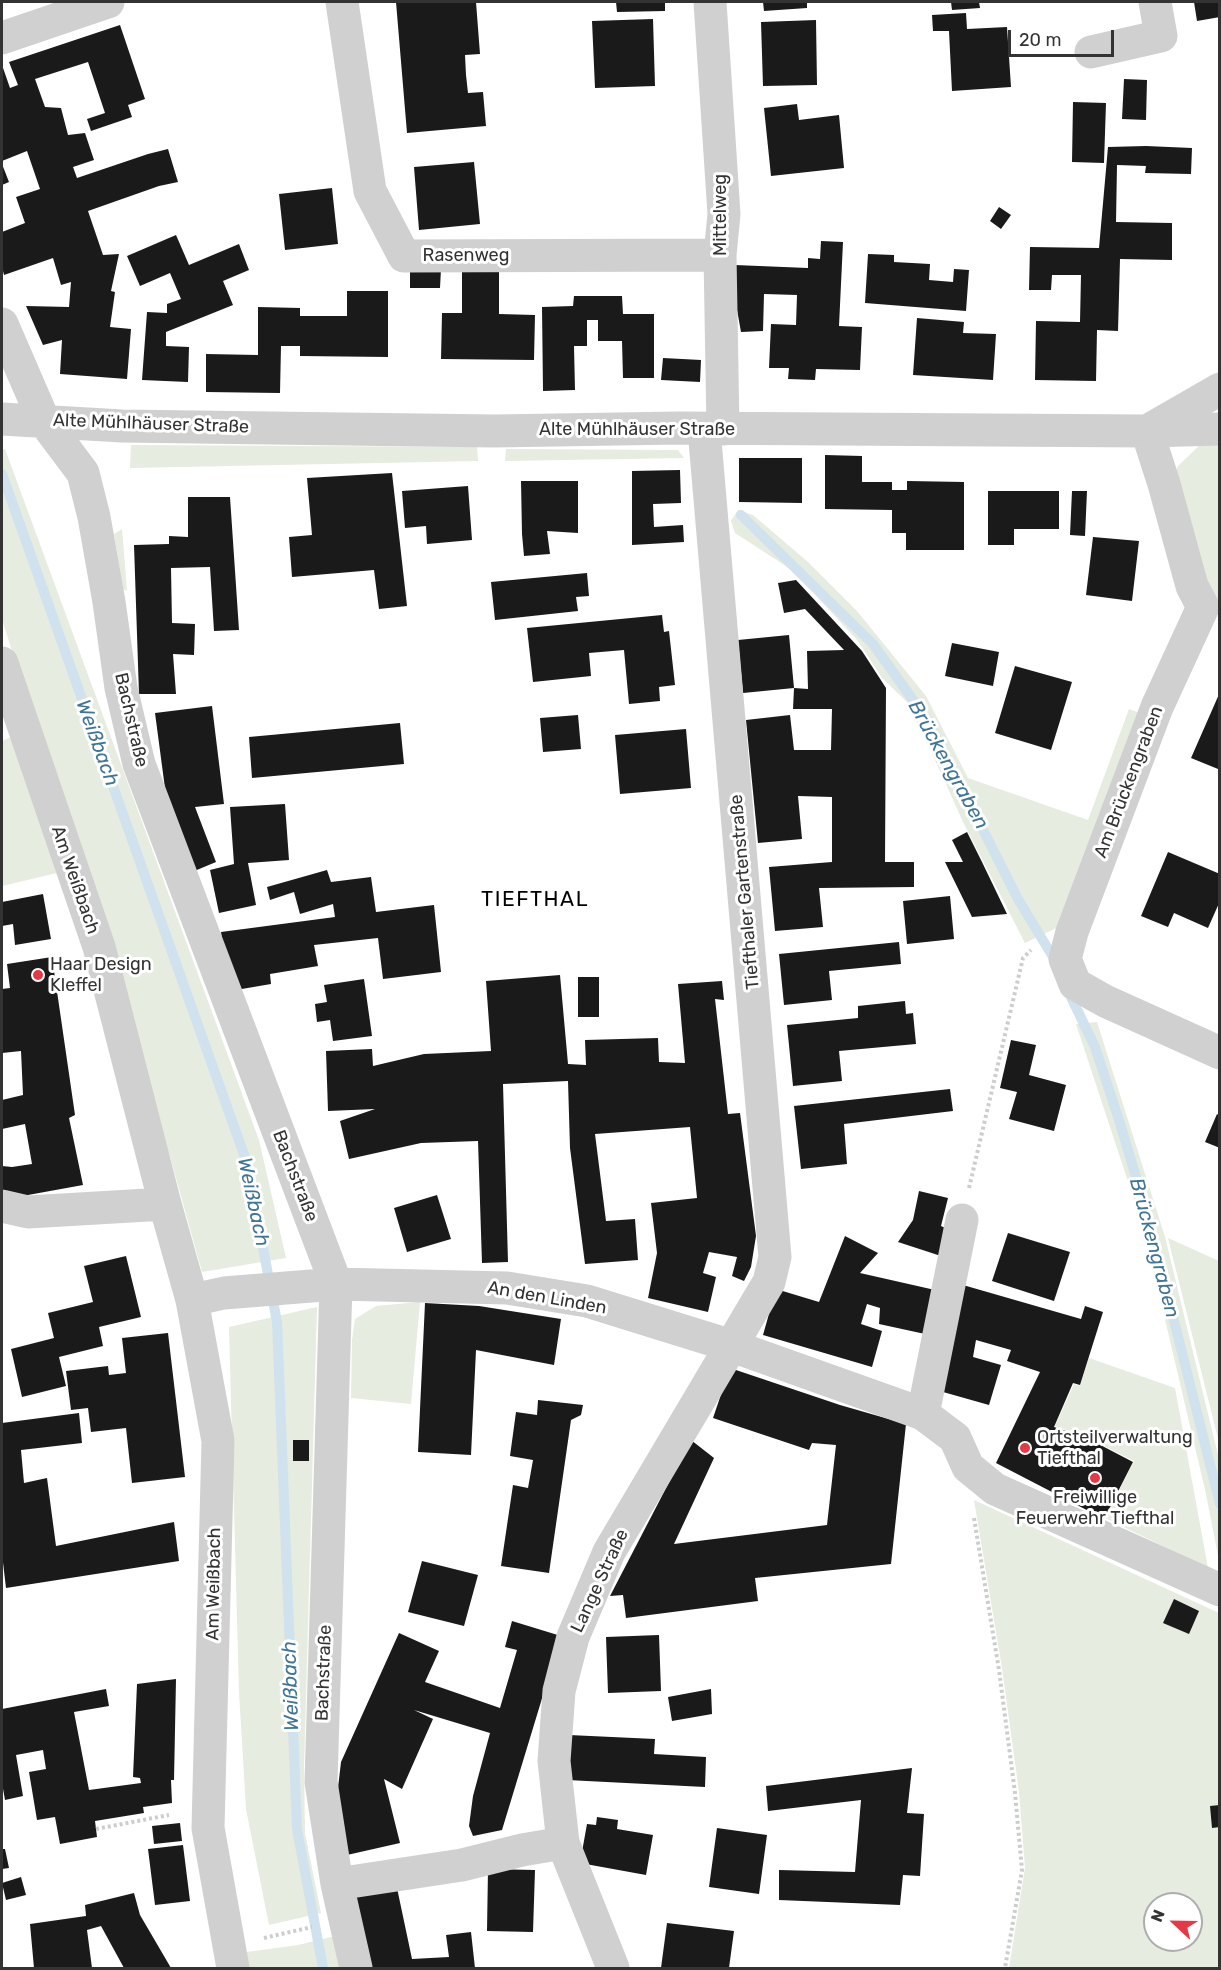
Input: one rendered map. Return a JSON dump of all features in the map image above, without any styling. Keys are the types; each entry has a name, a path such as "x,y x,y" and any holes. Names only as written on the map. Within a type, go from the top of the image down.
{"street":[{"path":"2,38 108,2"},
{"name":"Rasenweg","path":"342,2 370,191 404,256 720,255"},
{"name":"Mittelweg","path":"710,2 724,214 720,255 713,429"},
{"path":"1091,52 1161,36 1155,2"},
{"name":"Bachstraße","path":"2,324 44,421 83,473 110,602 122,688 140,764 336,1284 321,1782 337,1884 356,1968"},
{"path":"1147,431 1220,389"},
{"name":"Alte Mühlhäuser Straße","path":"2,419 122,426 494,431 1220,429"},
{"name":"Tiefthaler Gartenstraße","path":"713,429 776,1257 769,1282 732,1346"},
{"name":"Am Brückengraben","path":"1147,431 1192,586 1211,612 1157,707 1072,932 1065,959 1075,984 1105,1001 1220,1053"},
{"name":"Am Weißbach","path":"2,663 99,947 192,1300 218,1441 208,1828 233,1968"},
{"path":"2,1206 28,1212 165,1204"},
{"path":"923,1414 962,1220"},
{"name":"An den Linden","path":"192,1300 224,1293 336,1284 507,1288 587,1301 732,1346 923,1414 955,1438 969,1467 995,1489 1220,1590"},
{"name":"Lange Straße","path":"613,1968 563,1843 554,1761 559,1691 573,1637 609,1552 732,1346"},
{"path":"337,1884 462,1865 522,1850 563,1843"}],"path":[{"path":"962,1220 1023,958 1032,949"},
{"path":"969,1467 970,1496 999,1670 1015,1793 1022,1870 1005,1968"},
{"path":"96,1829 169,1815"},
{"path":"286,1933 322,1925"}],"shaded area":[{"path":"1219,438 1219,608 1208,602 1171,483 1178,466 1206,439"},
{"path":"131,445 477,447 478,461 130,468"},
{"path":"5,449 259,1140 286,1258 202,1272 171,1160 2,619 2,450"},
{"path":"506,449 678,450 684,458 505,461"},
{"path":"738,510 753,515 808,562 857,611 926,696 968,778 1088,820 1129,709 1145,715 1069,922 1025,943 963,822 907,702 882,678 858,641 792,570 735,533 731,521"},
{"path":"122,529 127,591 123,589 114,534"},
{"path":"11,737 57,873 2,886 2,741"},
{"path":"1097,1022 1165,1237 1219,1459 1219,1561 1206,1494 1144,1230 1076,1024"},
{"path":"1168,1238 1219,1261 1219,1443"},
{"path":"420,1302 411,1404 351,1398 352,1340 355,1319 376,1306"},
{"path":"317,1307 304,1768 305,1833 321,1913 269,1925 246,1809 239,1692 229,1327"},
{"path":"1089,1358 1175,1388 1208,1568 1105,1518 1134,1461 1086,1437 1055,1426 1074,1384 1080,1386"},
{"path":"974,1500 1219,1613 1219,1968 1009,1968 1025,1868 1019,1792 1002,1668"},
{"path":"335,1936 342,1968 243,1968 240,1953 298,1945"}],"building":[{"path":"396,2 476,2 480,54 465,55 466,75 468,93 483,92 486,126 407,133"},
{"path":"616,2 665,2 665,11 617,12"},
{"path":"763,2 807,2 807,8 764,11"},
{"path":"951,2 979,2 980,8 952,10"},
{"path":"1194,2 1220,2 1220,17 1197,21"},
{"path":"966,13 967,29 1007,27 1011,87 952,91 949,31 933,31 932,15"},
{"path":"653,19 655,86 595,88 592,21"},
{"path":"816,20 817,85 763,86 761,22"},
{"path":"120,25 145,99 128,105 132,117 91,131 87,119 105,113 88,62 35,79 45,107 61,108 68,135 85,133 94,160 73,167 77,178 168,149 178,182 159,186 88,211 103,255 119,254 111,291 115,292 110,327 131,329 127,379 60,374 62,340 43,345 26,306 69,307 71,282 61,285 53,258 4,275 2,267 2,232 25,223 16,197 40,189 27,151 2,161 2,65 10,88 18,85 9,62"},
{"path":"1124,79 1147,80 1146,120 1122,119"},
{"path":"1073,102 1106,103 1104,163 1072,162"},
{"path":"797,104 799,120 839,115 844,168 771,176 764,108"},
{"path":"1108,147 1192,148 1191,174 1145,173 1146,166 1117,165 1116,222 1172,223 1172,260 1120,259 1118,331 1097,330 1096,381 1035,380 1036,321 1080,322 1081,275 1052,275 1051,290 1029,290 1030,247 1099,248"},
{"path":"474,162 480,224 419,230 414,167"},
{"path":"2,164 9,182 2,185"},
{"path":"332,188 338,244 285,250 279,194"},
{"path":"999,207 1011,215 1001,229 990,221"},
{"path":"176,235 189,265 239,244 249,270 223,281 233,305 166,332 166,346 189,347 188,382 142,380 147,312 167,313 167,304 181,299 170,273 140,286 127,256"},
{"path":"821,241 843,242 839,326 862,327 860,370 816,369 815,380 788,379 789,368 769,368 771,324 796,325 797,295 764,294 763,331 741,332 734,293 735,265 808,268 808,258 820,259"},
{"path":"868,254 894,255 894,262 930,264 929,280 953,282 954,269 969,270 966,311 865,303"},
{"path":"410,269 441,269 440,288 410,288"},
{"path":"462,269 499,270 499,314 535,315 534,360 441,359 442,313 462,313"},
{"path":"347,291 388,291 388,357 300,356 300,346 281,346 280,393 206,392 206,354 258,355 258,307 300,308 300,316 347,316"},
{"path":"574,296 622,296 623,314 654,314 654,378 623,378 622,341 598,341 598,320 587,320 587,346 574,346 575,390 543,391 542,307 573,306"},
{"path":"917,318 964,322 963,333 996,334 993,380 913,375"},
{"path":"663,358 701,360 700,382 661,380"},
{"path":"825,455 862,456 862,482 892,482 892,490 907,490 907,481 964,482 964,550 906,550 906,533 892,533 892,510 825,509"},
{"path":"739,458 802,458 802,503 739,502"},
{"path":"680,470 681,503 653,504 654,527 683,525 684,542 632,545 632,471"},
{"path":"392,473 407,606 379,609 374,570 292,577 289,537 312,535 307,478"},
{"path":"521,481 578,481 578,533 547,531 550,554 524,556"},
{"path":"468,486 472,540 427,544 426,526 405,528 402,491"},
{"path":"988,491 1059,491 1059,529 1014,529 1014,545 988,545"},
{"path":"1072,491 1087,491 1085,536 1070,535"},
{"path":"188,497 230,497 239,630 214,631 210,567 171,568 172,623 195,624 194,655 173,654 176,694 139,694 134,545 169,544 169,536 188,537"},
{"path":"1093,537 1139,541 1132,601 1086,595"},
{"path":"587,573 589,596 576,597 578,611 495,620 491,582"},
{"path":"796,580 862,651 886,688 885,862 914,862 914,887 819,888 823,927 775,931 769,867 832,862 832,797 798,796 802,839 758,843 746,720 790,715 794,750 831,750 832,709 793,709 794,688 808,689 807,651 844,650 805,609 784,613 778,583"},
{"path":"662,615 664,632 669,631 675,685 659,687 660,701 629,704 624,650 589,653 591,676 533,682 527,628"},
{"path":"789,635 794,688 743,693 738,640"},
{"path":"952,643 999,652 993,686 945,676"},
{"path":"1015,666 1072,682 1051,750 995,733"},
{"path":"1220,692 1220,766 1218,769 1191,758"},
{"path":"212,706 224,804 195,807 216,862 192,872 168,811 155,713"},
{"path":"578,715 581,749 543,752 540,718"},
{"path":"400,723 404,764 252,778 249,737"},
{"path":"686,729 691,788 620,794 615,735"},
{"path":"285,804 289,860 248,863 256,905 219,913 210,870 234,864 230,807"},
{"path":"967,832 1007,914 972,917 945,862 963,862 952,840"},
{"path":"1168,852 1220,874 1220,901 1208,928 1174,913 1168,927 1141,916"},
{"path":"327,870 331,882 371,877 376,912 434,905 441,972 383,979 378,938 314,945 318,966 270,974 271,984 230,991 221,932 335,917 333,904 300,914 294,892 270,900 267,887"},
{"path":"43,894 51,939 15,945 13,924 2,926 2,902"},
{"path":"950,896 954,939 907,944 903,901"},
{"path":"899,942 901,964 829,971 832,1000 784,1005 779,954"},
{"path":"52,957 75,1115 69,1118 83,1185 17,1197 2,1195 2,1166 32,1164 25,1124 2,1129 2,1100 23,1095 21,1051 2,1053 2,989 10,988 7,964"},
{"path":"560,975 568,1064 586,1065 585,1040 658,1038 659,1062 685,1063 678,984 722,981 724,1000 715,999 728,1114 740,1113 756,1236 751,1267 744,1281 732,1276 737,1257 709,1252 703,1273 716,1277 708,1312 648,1298 657,1253 651,1203 697,1198 690,1127 595,1134 606,1221 635,1219 638,1260 585,1264 570,1148 568,1081 503,1084 508,1262 482,1263 478,1141 421,1143 349,1159 340,1121 375,1109 328,1111 326,1051 372,1049 373,1066 424,1054 491,1051 486,981"},
{"path":"578,977 599,977 599,1017 578,1017"},
{"path":"364,979 372,1036 333,1041 330,1020 317,1022 315,1004 327,1002 324,985"},
{"path":"905,1001 906,1014 913,1013 916,1044 839,1051 842,1081 793,1086 787,1025 858,1018 858,1006"},
{"path":"1011,1040 1036,1045 1029,1075 1066,1085 1054,1131 1009,1119 1017,1092 1000,1088"},
{"path":"950,1089 953,1111 844,1124 847,1164 801,1169 794,1106"},
{"path":"1217,1114 1220,1116 1220,1148 1205,1142"},
{"path":"919,1191 948,1198 941,1226 950,1230 944,1257 898,1242 913,1220"},
{"path":"437,1195 451,1239 407,1252 394,1208"},
{"path":"1008,1233 1070,1252 1054,1301 992,1281"},
{"path":"845,1236 878,1253 860,1273 935,1290 925,1334 879,1324 880,1308 867,1304 861,1324 882,1331 872,1367 763,1335 776,1289 819,1302"},
{"path":"126,1256 141,1317 99,1327 103,1346 59,1357 66,1386 22,1397 11,1349 54,1338 48,1313 93,1302 84,1266"},
{"path":"956,1283 1081,1319 1085,1306 1103,1312 1080,1385 1073,1383 1054,1427 1085,1437 1133,1462 1104,1519 996,1463 1040,1372 1007,1361 1011,1350 976,1340 973,1357 1001,1365 989,1405 936,1390"},
{"path":"425,1303 479,1306 561,1319 554,1365 476,1350 471,1455 418,1452"},
{"path":"168,1333 185,1477 132,1483 126,1428 91,1432 88,1408 71,1410 66,1371 108,1366 109,1375 126,1373 122,1338"},
{"path":"730,1368 840,1405 906,1424 891,1564 755,1578 758,1601 626,1618 623,1595 610,1596 691,1440 714,1458 674,1544 827,1525 836,1445 812,1443 809,1450 713,1418"},
{"path":"538,1400 583,1405 581,1415 571,1420 549,1573 501,1566 513,1485 528,1488 533,1460 510,1456 516,1412 537,1415"},
{"path":"79,1413 82,1443 21,1450 24,1483 47,1478 56,1546 174,1522 179,1561 6,1588 2,1554 2,1423"},
{"path":"293,1440 309,1440 309,1461 293,1461"},
{"path":"422,1561 478,1575 464,1626 408,1612"},
{"path":"1174,1599 1199,1611 1189,1634 1163,1623"},
{"path":"512,1621 561,1636 502,1830 473,1836 469,1826 473,1796 490,1733 414,1710 433,1719 402,1789 384,1779 400,1843 347,1855 336,1805 341,1762 399,1633 439,1651 425,1682 500,1708 517,1650 505,1647"},
{"path":"659,1635 661,1691 608,1693 606,1637"},
{"path":"176,1679 172,1803 143,1807 144,1813 95,1821 97,1837 60,1844 55,1817 37,1820 29,1772 46,1769 43,1750 16,1755 23,1796 5,1800 2,1783 2,1709 106,1689 109,1706 74,1712 89,1790 141,1783 140,1778 133,1777 137,1684"},
{"path":"711,1689 712,1714 672,1721 668,1697"},
{"path":"569,1735 655,1739 654,1754 706,1757 705,1787 567,1780"},
{"path":"912,1768 907,1813 924,1814 920,1876 903,1875 900,1905 779,1900 779,1870 855,1872 861,1800 768,1811 766,1786"},
{"path":"1220,1805 1220,1827 1212,1828 1210,1806"},
{"path":"597,1817 618,1820 617,1829 653,1835 646,1875 580,1863 587,1824 596,1825"},
{"path":"180,1823 182,1841 154,1844 152,1826"},
{"path":"717,1828 767,1835 759,1894 709,1887"},
{"path":"183,1845 190,1901 155,1905 148,1849"},
{"path":"2,1849 5,1849 9,1868 2,1869"},
{"path":"488,1869 535,1870 533,1932 487,1931"},
{"path":"21,1877 26,1895 6,1900 2,1883"},
{"path":"397,1888 412,1959 449,1957 446,1935 471,1932 475,1968 370,1968 356,1896"},
{"path":"134,1893 140,1915 171,1968 124,1968 101,1926 87,1930 92,1968 34,1968 30,1924 86,1916 85,1905"},
{"path":"667,1923 734,1931 729,1968 661,1968"}],"waterway":[{"name":"Weißbach","path":"2,474 247,1163 277,1322 297,1829 323,1968"},
{"name":"Brückengraben","path":"741,515 873,644 928,721 1018,899 1053,957"},
{"name":"Brückengraben","path":"1071,997 1095,1047 1148,1217 1220,1504"}],"place":[{"name":"Haar Design Kleffel","path":"38,975"},
{"name":"Ortsteilverwaltung Tiefthal","path":"1025,1448"},
{"name":"Freiwillige Feuerwehr Tiefthal","path":"1095,1478"}],"district":[{"name":"TIEFTHAL","path":"535,900"}]}
